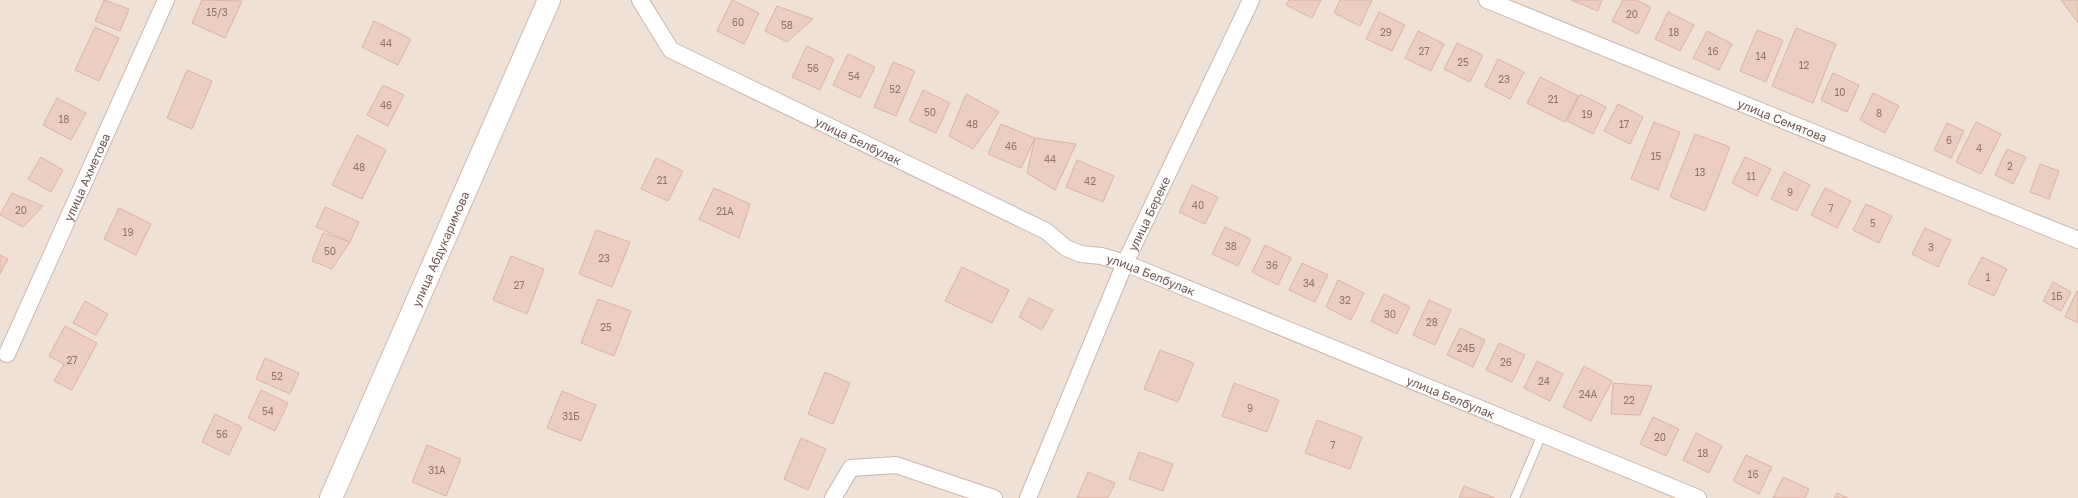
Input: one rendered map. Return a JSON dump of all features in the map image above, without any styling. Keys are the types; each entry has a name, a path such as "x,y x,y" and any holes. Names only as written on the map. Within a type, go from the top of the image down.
{"main road":[{"name":"улица Абдукаримова","path":"331,498 549,0"}],"street":[{"name":"улица Ахметова","path":"7,354 166,0"},
{"name":"улица Белбулак","path":"640,0 671,50 1046,231 1066,248 1081,254 1101,256 1125,263 1698,498"},
{"name":"улица Береке","path":"1028,498 1125,263 1251,0"},
{"name":"улица Семятова","path":"1487,0 2078,240"},
{"path":"834,498 850,468 896,465 994,498"}],"lane":[{"path":"1515,498 1542,434"}],"shaded area":[{"path":"0,0 2078,0 2078,498 0,498"}],"building":[{"path":"104,0 129,9 120,31 95,21"},
{"path":"202,0 242,1 225,38 192,23"},
{"path":"732,0 759,13 744,44 717,31"},
{"path":"1289,0 1321,0 1312,18 1286,5"},
{"path":"1340,0 1372,0 1360,26 1334,13"},
{"path":"1571,0 1602,0 1598,11"},
{"path":"1623,0 1636,0 1651,7 1638,34 1612,21"},
{"path":"2061,0 2078,0 2078,23"},
{"path":"777,6 813,19 787,42 765,31"},
{"path":"1379,12 1405,25 1392,51 1366,39"},
{"path":"1668,12 1694,25 1680,51 1655,39"},
{"path":"374,21 411,39 398,65 362,47"},
{"path":"95,27 119,38 99,81 75,70"},
{"path":"1796,28 1836,44 1813,103 1772,86"},
{"path":"1757,30 1783,40 1766,82 1740,71"},
{"path":"1418,31 1444,44 1431,71 1405,58"},
{"path":"1707,31 1732,44 1719,70 1693,58"},
{"path":"1457,43 1483,55 1470,82 1444,69"},
{"path":"807,46 834,59 820,90 792,77"},
{"path":"848,54 875,67 860,98 833,85"},
{"path":"1498,59 1524,72 1510,99 1485,86"},
{"path":"893,62 915,71 896,116 874,107"},
{"path":"187,70 212,81 192,129 167,118"},
{"path":"1833,73 1859,85 1847,112 1821,100"},
{"path":"1540,77 1578,96 1565,122 1527,103"},
{"path":"383,85 404,95 388,126 367,115"},
{"path":"923,90 950,103 936,133 909,121"},
{"path":"1873,93 1899,106 1885,133 1860,120"},
{"path":"966,94 999,112 973,149 949,136"},
{"path":"1580,94 1606,107 1593,134 1567,121"},
{"path":"57,98 86,113 71,140 43,125"},
{"path":"1618,104 1643,117 1630,144 1604,131"},
{"path":"1654,122 1680,132 1658,190 1631,179"},
{"path":"1976,122 2001,134 1981,174 1956,162"},
{"path":"1947,123 1964,131 1951,158 1934,150"},
{"path":"1001,124 1035,138 1021,168 988,154"},
{"path":"1695,134 1730,147 1705,211 1670,197"},
{"path":"357,135 386,150 362,199 332,185"},
{"path":"1035,138 1076,144 1055,190 1027,173"},
{"path":"2007,149 2026,157 2013,184 1995,175"},
{"path":"41,157 63,170 51,192 28,179"},
{"path":"1745,157 1771,169 1757,196 1732,183"},
{"path":"656,158 683,171 668,201 641,189"},
{"path":"1077,160 1114,176 1103,202 1066,187"},
{"path":"2040,164 2059,171 2049,199 2030,192"},
{"path":"1784,172 1810,185 1797,211 1771,199"},
{"path":"1192,185 1218,197 1205,224 1179,212"},
{"path":"714,188 750,204 739,238 699,219"},
{"path":"1825,188 1851,201 1837,228 1811,215"},
{"path":"12,193 43,206 23,227 0,215"},
{"path":"1866,204 1892,216 1879,243 1853,230"},
{"path":"325,207 359,222 350,242 316,227"},
{"path":"119,208 151,224 136,255 104,239"},
{"path":"1225,227 1251,239 1238,266 1212,254"},
{"path":"1925,228 1951,240 1938,267 1912,254"},
{"path":"596,230 630,242 612,287 579,274"},
{"path":"323,233 350,242 332,269 312,261"},
{"path":"1265,245 1291,258 1278,285 1252,272"},
{"path":"0,255 8,259 0,274"},
{"path":"511,256 544,269 527,314 493,300"},
{"path":"1982,257 2007,269 1994,296 1968,284"},
{"path":"1302,263 1328,275 1315,302 1289,290"},
{"path":"962,267 1009,290 992,323 945,301"},
{"path":"1338,280 1364,293 1351,320 1326,307"},
{"path":"2053,282 2071,292 2061,311 2043,301"},
{"path":"2078,291 2078,323 2065,317"},
{"path":"1384,294 1410,307 1397,334 1371,321"},
{"path":"1029,298 1053,310 1042,330 1019,317"},
{"path":"598,299 631,311 614,356 581,343"},
{"path":"1429,300 1451,310 1435,345 1413,335"},
{"path":"85,301 108,314 96,335 73,323"},
{"path":"65,326 97,343 72,390 54,381 64,364 49,356"},
{"path":"1460,328 1485,340 1473,367 1447,355"},
{"path":"1499,343 1525,355 1512,382 1486,370"},
{"path":"1160,350 1194,363 1178,402 1144,389"},
{"path":"265,358 299,373 290,394 256,379"},
{"path":"1537,361 1563,374 1550,401 1524,388"},
{"path":"1584,366 1612,381 1591,421 1563,407"},
{"path":"825,372 850,383 833,424 808,414"},
{"path":"1234,383 1279,400 1267,432 1222,416"},
{"path":"1613,383 1652,386 1640,415 1611,414"},
{"path":"261,390 288,403 275,431 248,418"},
{"path":"562,391 596,405 581,441 547,428"},
{"path":"215,414 242,427 229,455 202,442"},
{"path":"1653,417 1679,429 1666,456 1640,444"},
{"path":"1317,420 1362,437 1350,469 1305,453"},
{"path":"1696,433 1722,446 1709,473 1683,460"},
{"path":"801,438 826,449 808,490 784,479"},
{"path":"427,445 461,459 446,496 412,482"},
{"path":"1139,452 1173,464 1163,491 1129,479"},
{"path":"1746,455 1772,467 1759,494 1733,481"},
{"path":"1088,472 1115,483 1108,498 1077,498"},
{"path":"1783,477 1809,489 1805,498 1773,498"},
{"path":"1464,486 1495,498 1459,498"},
{"path":"1837,493 1848,498 1834,498"}]}
